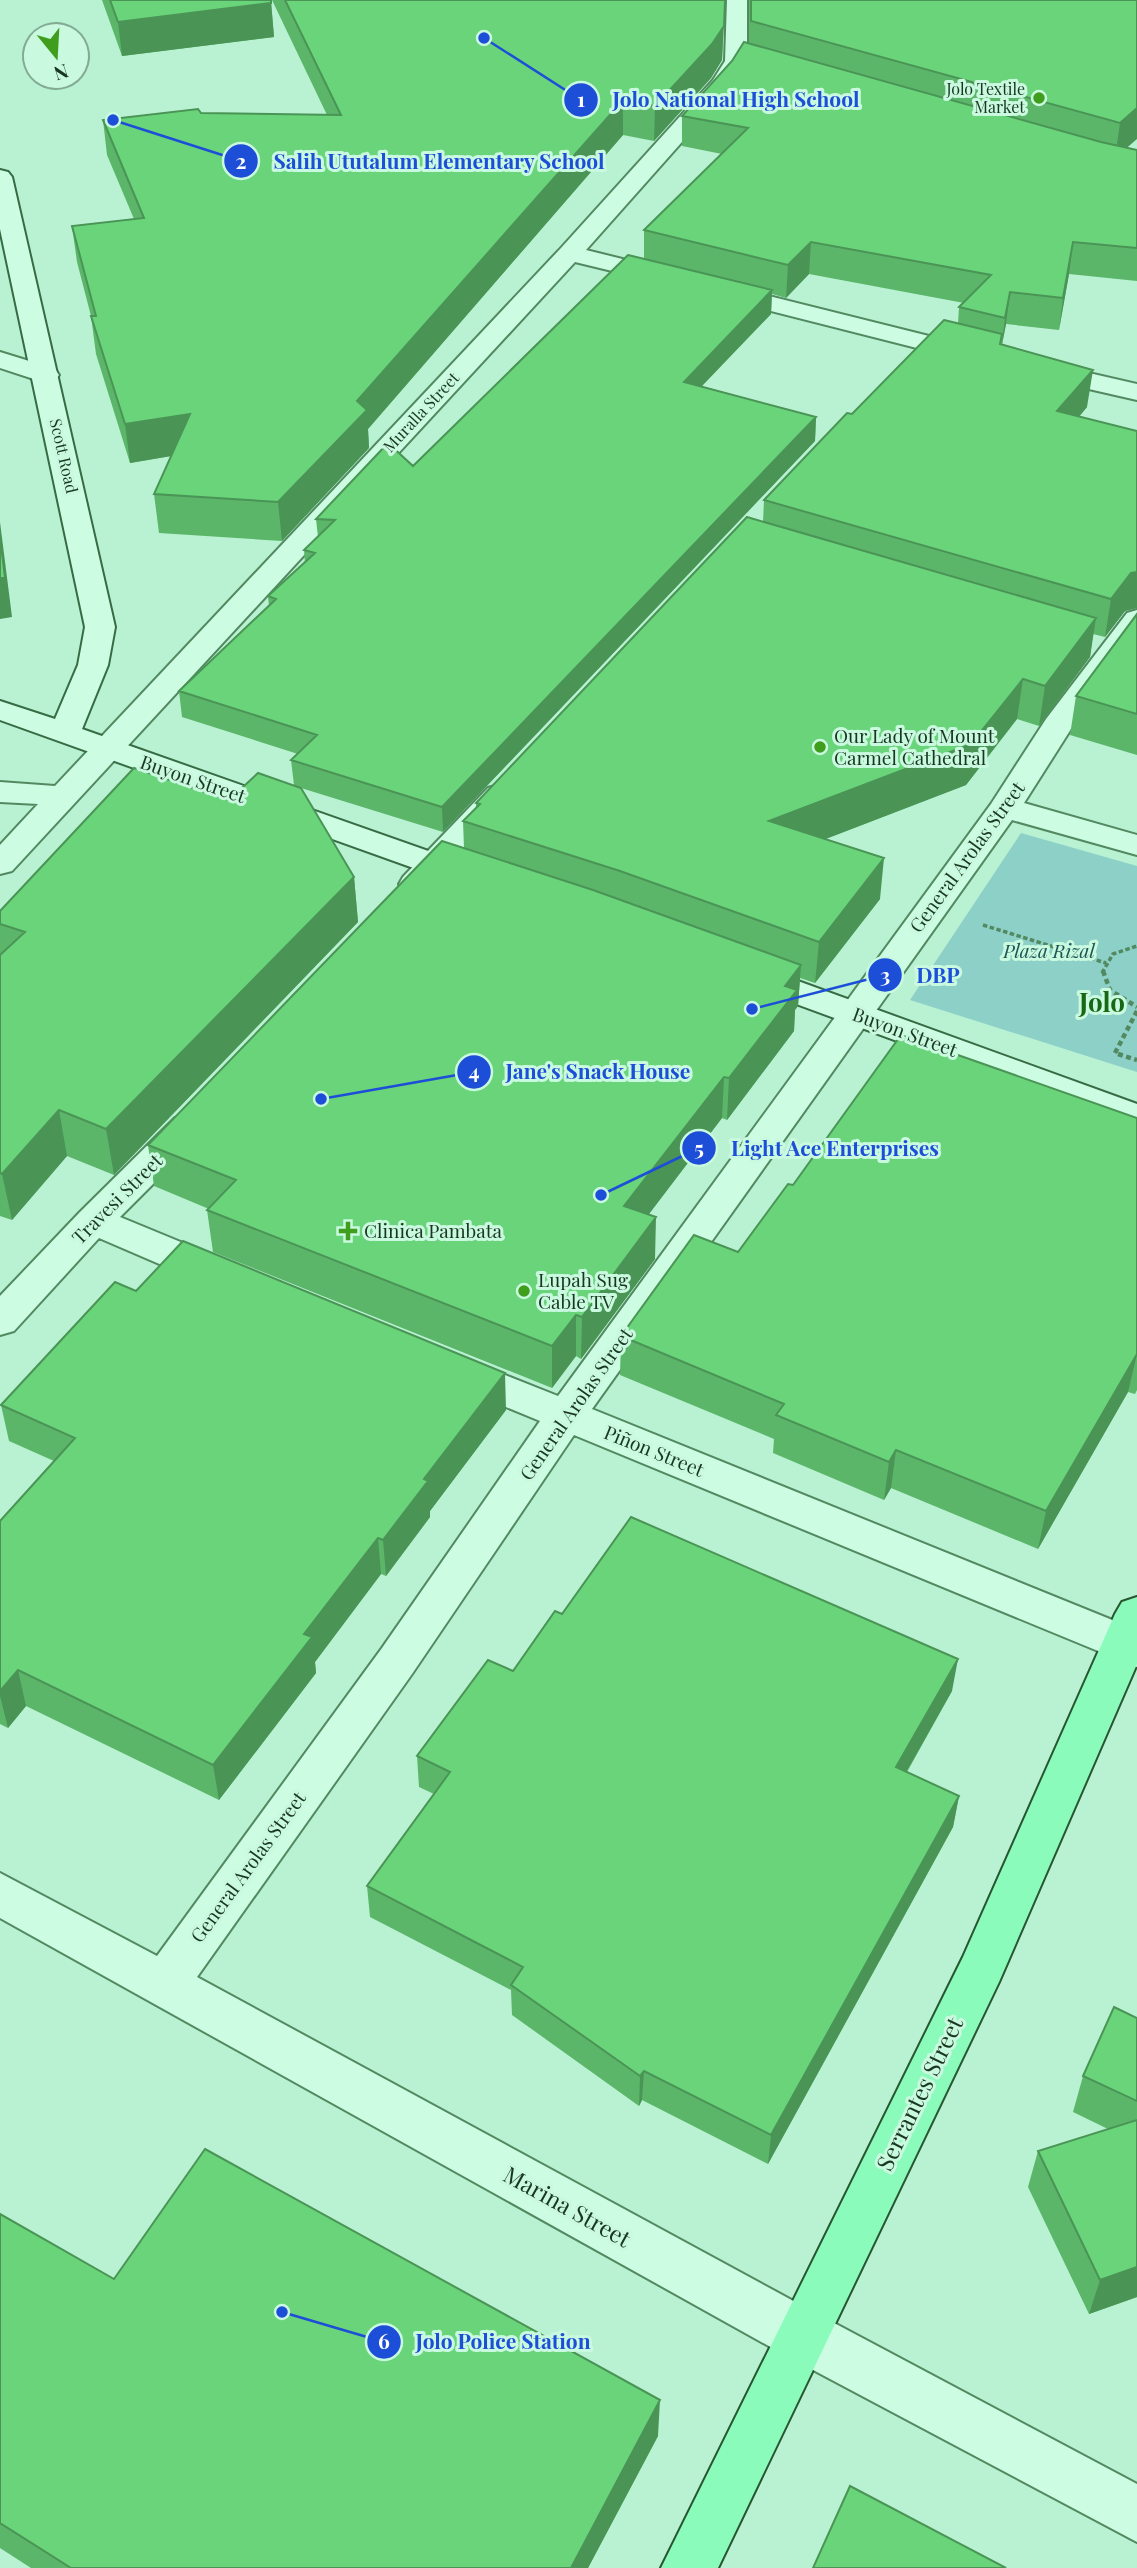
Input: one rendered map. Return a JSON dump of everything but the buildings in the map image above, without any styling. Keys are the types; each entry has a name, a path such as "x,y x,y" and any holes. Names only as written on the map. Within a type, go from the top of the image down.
{"main road":[{"name":"Serrantes Street","path":"689,2568 982,1967 1133,1636"}],"street":[{"path":"737,0 736,61 762,69"},
{"name":"Muralla Street","path":"0,864 105,748 570,253 721,84 736,61"},
{"name":"Scott Road","path":"0,177 86,552 100,627 93,665 65,733"},
{"path":"570,253 992,358"},
{"path":"899,371 926,343"},
{"path":"0,360 46,375"},
{"path":"1018,364 1137,392"},
{"name":"General Arolas Street","path":"163,1986 397,1661 566,1415 1005,807 1057,726 1099,649 1137,619"},
{"name":"Buyon Street","path":"0,710 507,889"},
{"path":"396,905 520,774"},
{"path":"0,792 62,796"},
{"path":"1005,807 1137,845"},
{"name":"Buyon Street","path":"724,965 1137,1117"},
{"name":"Travesi Street","path":"0,1321 93,1221 211,1103"},
{"path":"93,1221 254,1288"},
{"name":"Piñon Street","path":"429,1360 1133,1636"},
{"name":"Marina Street","path":"0,1894 802,2335 1137,2514"}],"path":[{"path":"987,913 979,924 1105,963"},
{"path":"1115,1053 1137,1009 1124,1002 1104,983 1102,973 1105,963 1113,954 1137,946"},
{"path":"1102,1049 1137,1060"}],"green space":[{"name":"Plaza Rizal","path":"1021,833 1137,866 1137,1072 910,1000"}],"place":[{"name":"Jolo National High School","path":"484,38"},
{"name":"Jolo Textile Market","path":"1039,98"},
{"name":"Salih Ututalum Elementary School","path":"113,120"},
{"name":"Our Lady of Mount Carmel Cathedral","path":"820,747"},
{"name":"DBP","path":"752,1009"},
{"name":"Jane's Snack House","path":"321,1099"},
{"name":"Light Ace Enterprises","path":"601,1195"},
{"name":"Clinica Pambata","path":"348,1231"},
{"name":"Lupah Sug Cable TV","path":"524,1291"},
{"name":"Jolo Police Station","path":"282,2312"}],"district":[{"name":"Jolo","path":"1102,1003"}]}
